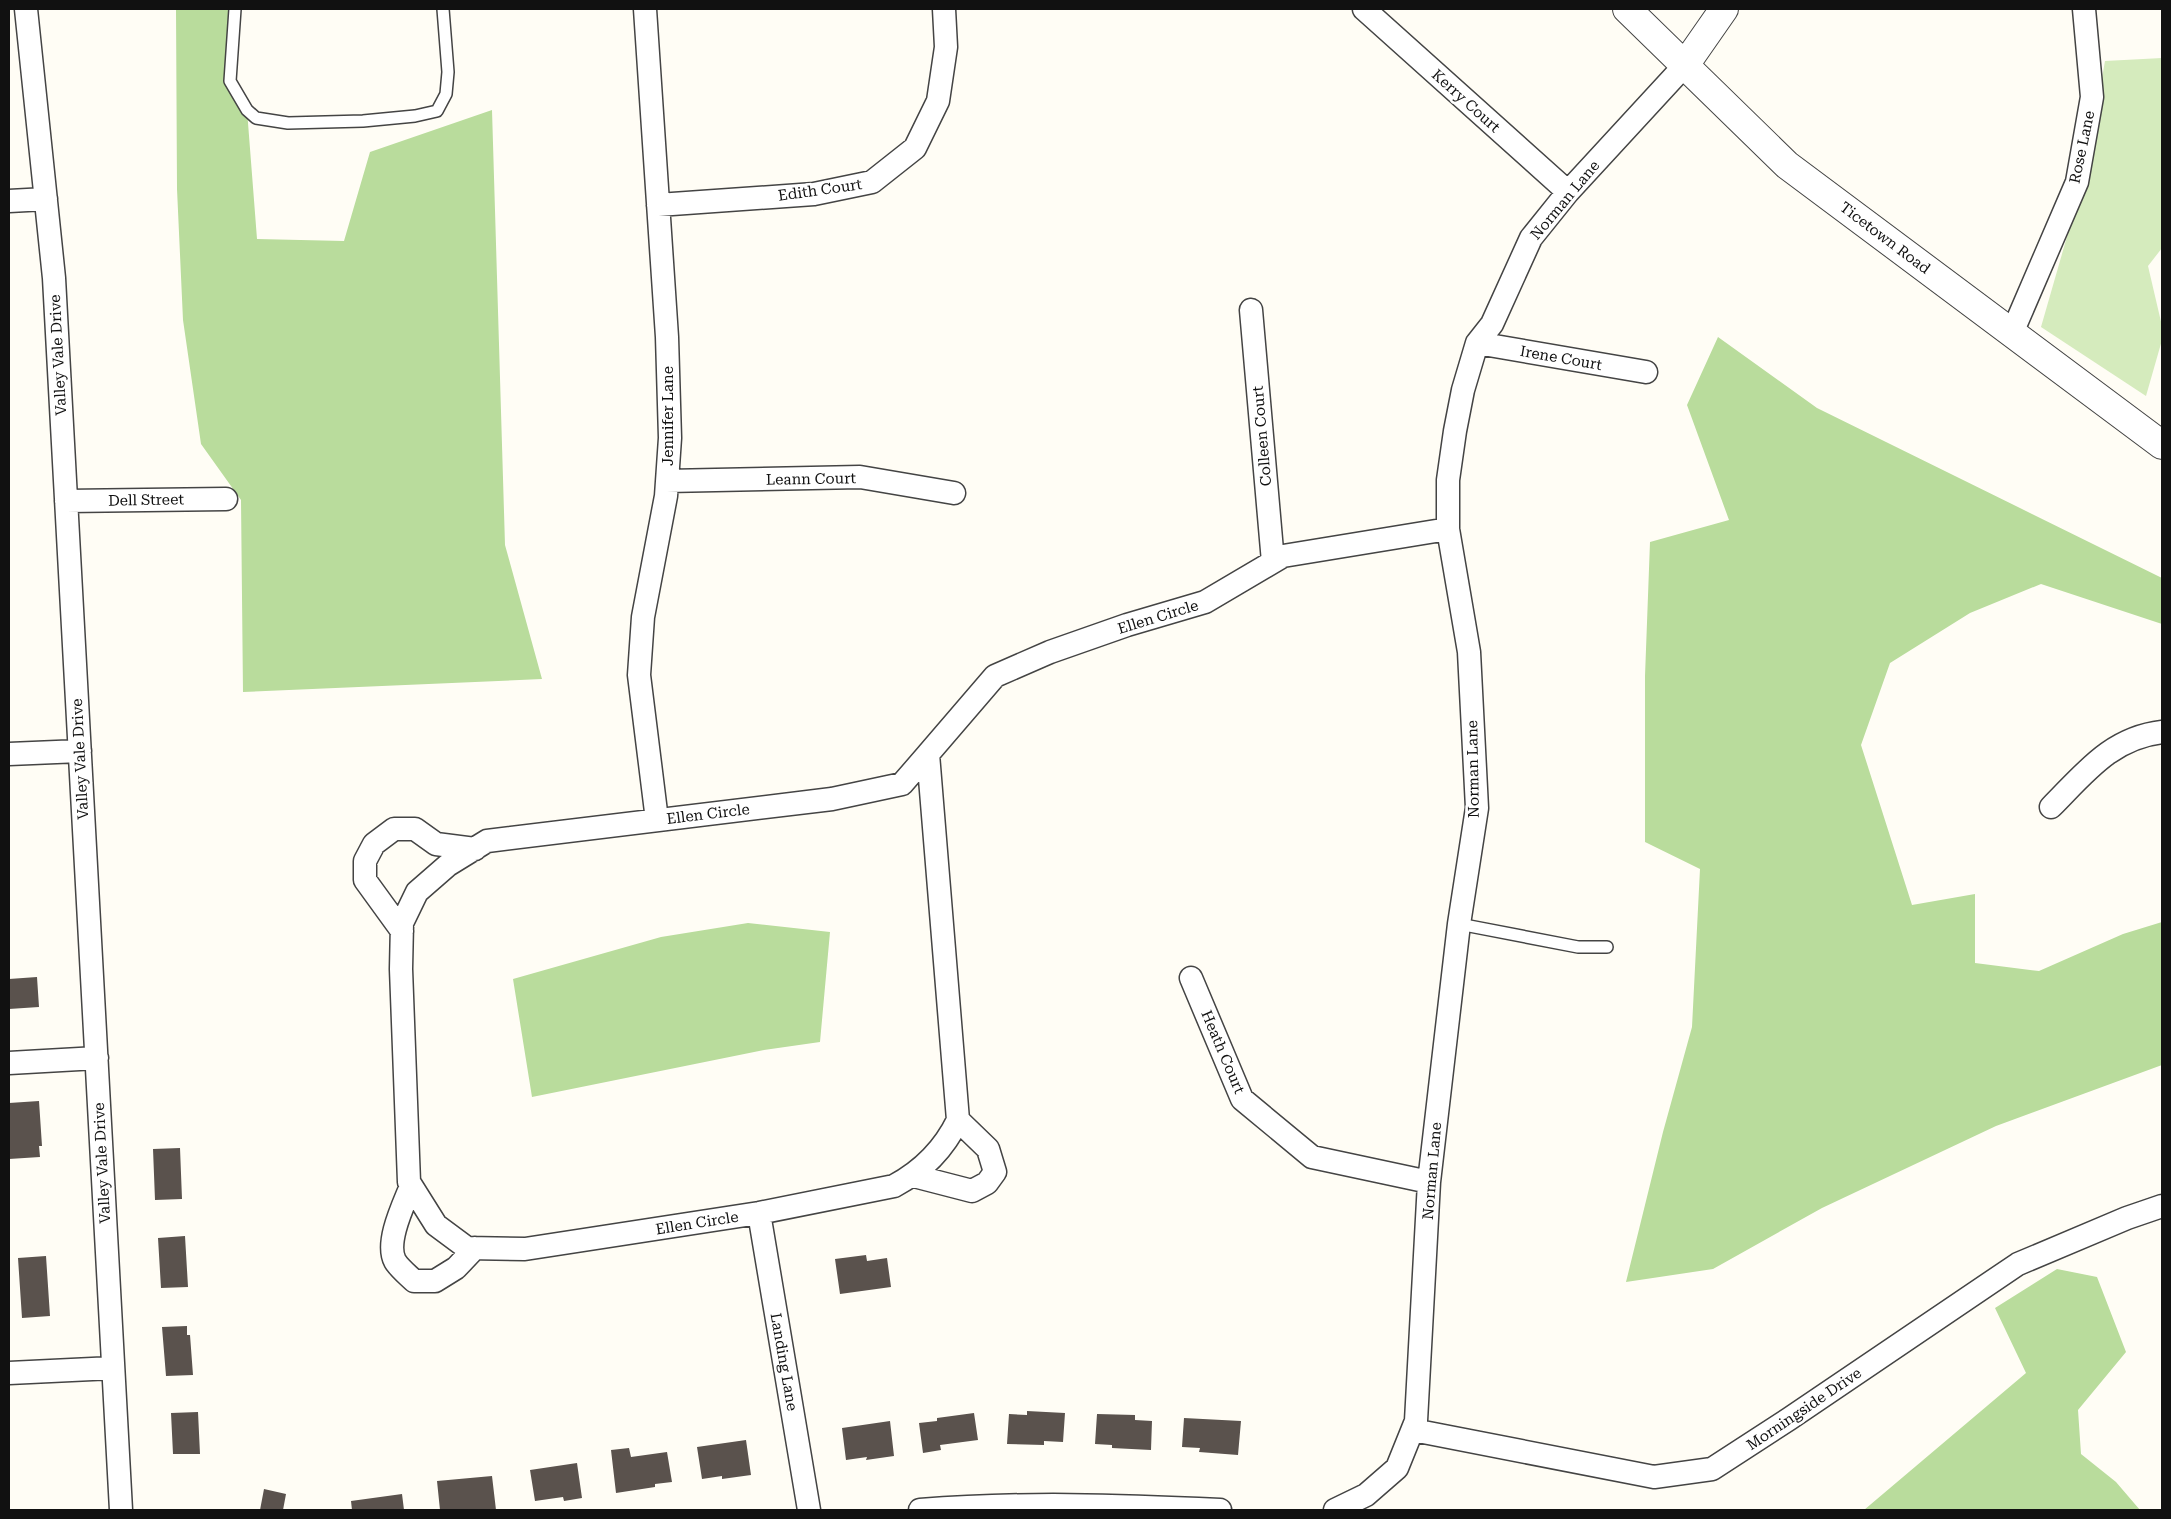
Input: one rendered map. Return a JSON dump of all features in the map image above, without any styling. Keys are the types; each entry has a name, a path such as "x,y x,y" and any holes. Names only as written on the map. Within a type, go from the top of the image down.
{"street":[{"name":"Valley Vale Drive","path":"26,9 54,278 121,1510"},
{"name":"Jennifer Lane","path":"645,9 658,205 670,438 667,481 643,617 638,675 656,820"},
{"name":"Edith Court","path":"658,205 814,194 872,182 915,148 938,101 946,47 944,9"},
{"name":"Kerry Court","path":"1364,9 1568,192"},
{"name":"Ticetown Road","path":"1627,9 1787,165 2162,445"},
{"path":"1685,64 1724,9"},
{"name":"Rose Lane","path":"2012,333 2077,182 2092,97 2084,9"},
{"name":"Norman Lane","path":"1335,1510 1366,1495 1397,1468 1416,1421 1429,1182 1460,924 1477,808 1469,652 1448,529 1448,480 1454,431 1463,390 1477,343 1492,324 1531,238 1568,192 1685,64"},
{"path":"9,201 46,199"},
{"name":"Colleen Court","path":"1251,310 1273,562"},
{"name":"Irene Court","path":"1477,343 1646,372"},
{"name":"Leann Court","path":"667,481 860,477 954,493"},
{"name":"Dell Street","path":"66,501 226,499"},
{"name":"Ellen Circle","path":"958,1120 948,1140 914,1176 894,1186 759,1213 525,1249 467,1248 436,1225 409,1182 402,922 417,892 448,864 487,841 832,799 902,784 995,676 1050,652 1127,625 1205,602 1282,556 1448,529"},
{"path":"2051,808 2102,755 2128,740 2162,732"},
{"path":"9,754 80,751"},
{"path":"914,1176 972,1191 987,1183 995,1172 988,1149 958,1120 928,754"},
{"name":"Ellen Circle","path":"402,931 365,880 365,861 374,844 394,829 414,829 436,844 475,849"},
{"name":"Heath Court","path":"1191,978 1242,1099 1312,1157 1429,1182"},
{"path":"9,1063 97,1058"},
{"name":"Ellen Circle","path":"411,1186 396,1224 393,1244 395,1260 414,1281 435,1281 456,1268 475,1248"},
{"name":"Morningside Drive","path":"1413,1430 1654,1477 1712,1469 1790,1419 2018,1264 2127,1218 2162,1206"},
{"name":"Landing Lane","path":"759,1213 809,1510"},
{"path":"9,1373 113,1368"},
{"path":"920,1510 974,1506 1137,1506 1220,1510"}],"lane":[{"path":"235,9 230,81 247,110 256,118 288,124 363,121 414,116 437,111 446,94 448,72 443,9"},
{"path":"1460,924 1578,947 1607,947"}],"green space":[{"path":"176,9 235,9 230,81 247,110 257,239 344,241 370,152 492,110 505,545 542,679 243,692 241,500 201,444 183,320 177,189"},
{"path":"2162,58 2162,248 2148,266 2162,326 2162,340 2146,396 2041,327 2085,174 2105,61"},
{"path":"1718,337 1817,408 2162,578 2162,624 2041,584 1970,613 1890,663 1861,745 1912,905 1975,894 1975,963 2039,971 2123,934 2162,922 2162,1065 1996,1126 1822,1208 1713,1269 1626,1282 1663,1132 1692,1027 1700,869 1645,842 1645,676 1650,542 1729,520 1687,405"},
{"path":"748,923 830,932 820,1042 764,1050 532,1097 513,979 661,937"},
{"path":"2057,1269 2097,1277 2126,1352 2078,1410 2081,1454 2116,1482 2140,1510 1864,1510 2026,1373 1995,1308"}],"building":[{"path":"37,977 39,1007 9,1009 9,979"},
{"path":"39,1101 42,1146 39,1146 40,1157 9,1159 9,1103"},
{"path":"180,1148 182,1199 155,1200 153,1149"},
{"path":"185,1236 188,1287 161,1288 158,1238"},
{"path":"866,1255 867,1261 887,1258 891,1287 840,1294 835,1259"},
{"path":"46,1256 50,1316 22,1318 18,1258"},
{"path":"187,1326 187,1335 190,1335 193,1375 166,1376 162,1327"},
{"path":"1027,1411 1065,1413 1063,1442 1044,1441 1044,1445 1007,1444 1009,1414 1027,1415"},
{"path":"198,1412 200,1454 173,1454 171,1413"},
{"path":"974,1413 978,1440 940,1445 941,1450 923,1453 919,1423 937,1421 937,1418"},
{"path":"1097,1414 1135,1415 1135,1420 1152,1421 1151,1450 1112,1448 1112,1445 1095,1444"},
{"path":"1184,1418 1241,1421 1238,1455 1199,1452 1200,1448 1182,1447"},
{"path":"890,1421 894,1456 866,1460 867,1457 846,1460 842,1428"},
{"path":"746,1440 751,1475 722,1479 722,1476 702,1479 697,1447"},
{"path":"629,1448 631,1457 667,1452 672,1482 655,1484 655,1487 616,1493 611,1450"},
{"path":"577,1463 582,1498 564,1501 563,1497 535,1501 530,1470"},
{"path":"492,1476 496,1510 440,1510 437,1481"},
{"path":"264,1489 286,1494 283,1510 260,1510"},
{"path":"402,1494 404,1510 352,1510 351,1501"}]}
